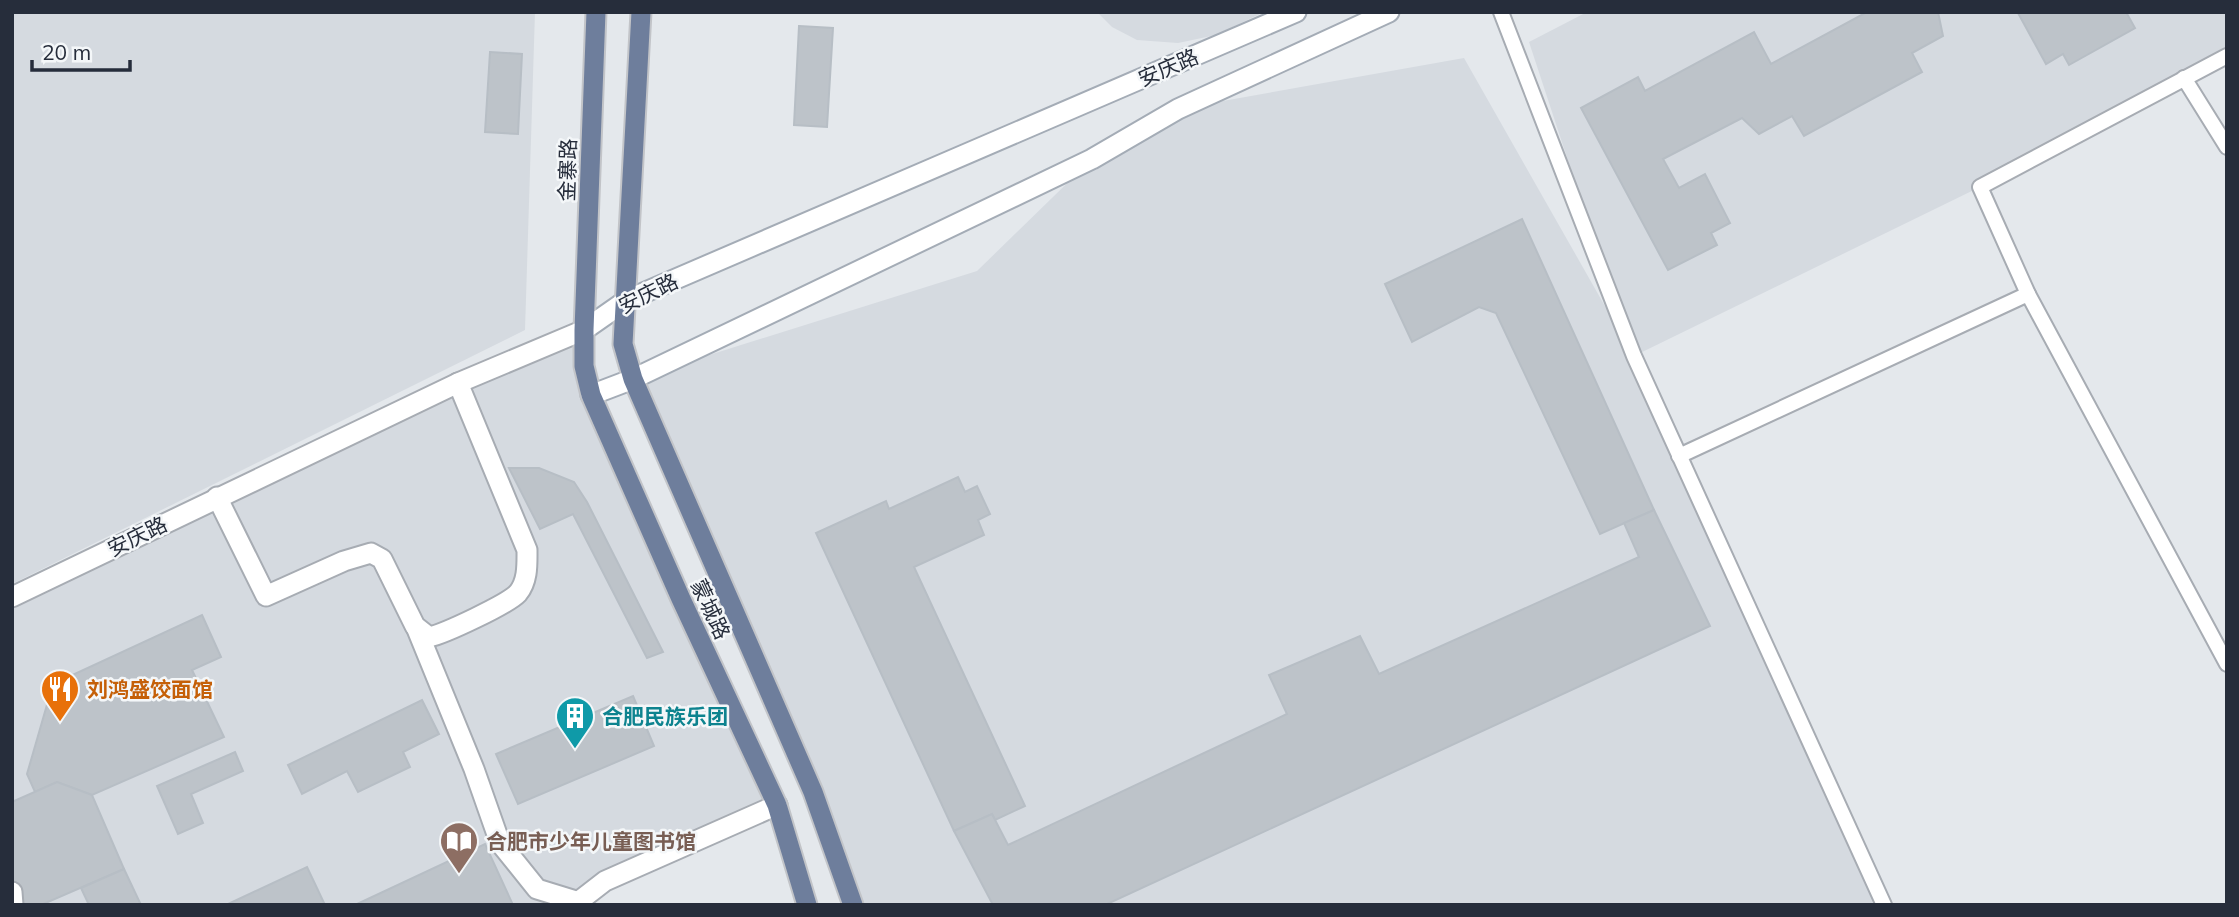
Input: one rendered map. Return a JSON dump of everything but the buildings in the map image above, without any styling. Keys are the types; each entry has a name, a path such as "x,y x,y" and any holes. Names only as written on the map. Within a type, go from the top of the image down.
{"main road":[{"name":"金寨路","path":"584,330 596,12"},
{"path":"627,300 641,12"},
{"name":"蒙城路","path":"627,300 623,344 633,379 813,792 853,905"},
{"name":"蒙城路","path":"584,330 584,366 591,395 681,599 777,805 807,905"}],"street":[{"name":"安庆路","path":"12,597 458,383 584,330 627,300 1296,12"},
{"name":"安庆路","path":"591,395 633,379 1092,159 1178,109 1389,12"},
{"path":"415,626 429,637 482,614 518,593 527,573 527,550 458,383"},
{"path":"217,497 266,596 344,561 371,553 382,559 415,626 474,769 500,843 537,889 575,903 604,881 777,805"},
{"path":"12,892 13,905"}],"lane":[{"path":"1501,12 1634,356 1884,905"},
{"path":"2227,56 1980,187 2028,294 2227,664"},
{"path":"2184,78 2227,148"},
{"path":"1679,456 2028,294"}],"shaded area":[{"path":"12,12 535,12 525,330 12,584"},
{"path":"1097,12 1264,12 1216,35 1178,43 1137,40 1112,27"},
{"path":"1587,12 2227,12 2227,55 1980,187 1634,356 1884,905 853,905 633,379 977,271 1092,159 1178,109 1464,58 1631,352 1529,42"},
{"path":"584,330 584,366 777,805 574,905 12,905 12,597"}],"place":[{"name":"刘鸿盛饺面馆","path":"60,723"},
{"name":"合肥民族乐团","path":"575,750"},
{"name":"合肥市少年儿童图书馆","path":"459,875"}]}
